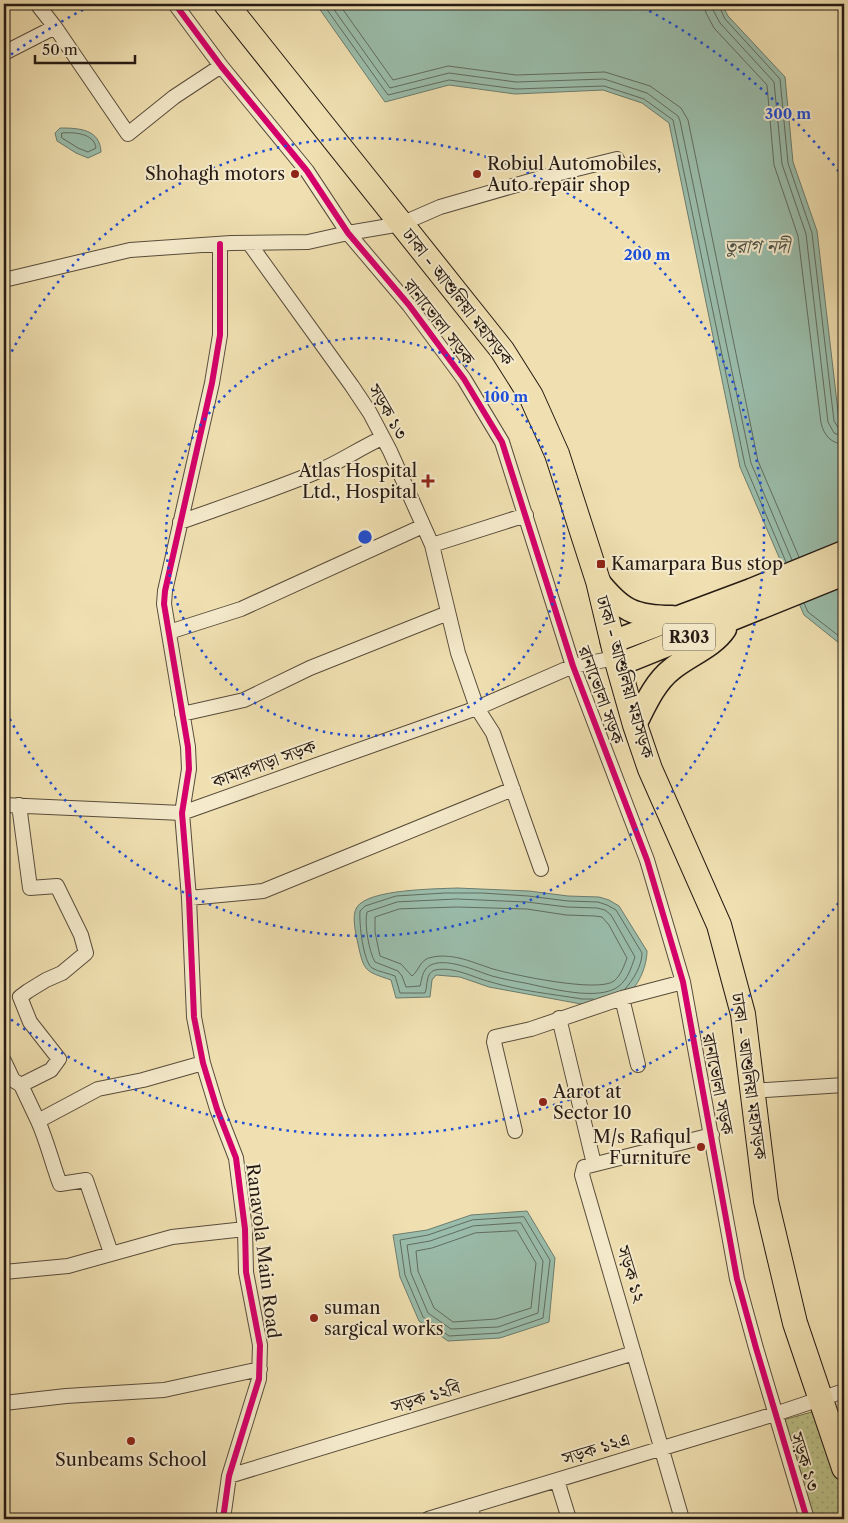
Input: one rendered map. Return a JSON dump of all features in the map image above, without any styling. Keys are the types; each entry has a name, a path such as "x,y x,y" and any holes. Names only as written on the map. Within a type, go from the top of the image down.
{"highway":[{"name":"ঢাকা - আশুলিয়া মহাসড়ক","path":"226,4 502,350 531,396 557,454 598,581 635,724 650,769 719,925 743,1014 766,1201 795,1323 844,1468"}],"main road":[{"name":"R303","path":"617,655 731,619 756,599 844,552"},
{"name":"R303","path":"617,655 680,617 756,599 844,574"},
{"path":"598,581 608,594 622,606 636,613 652,617 680,617"},
{"path":"635,724 657,686 670,670 719,638 731,619"}],"street":[{"path":"37,4 55,27 128,134 174,97 222,66"},
{"name":"রানাভোলা সড়ক","path":"175,4 222,66 307,171 348,233 409,305 464,379 502,442 573,666 647,860 684,982 737,1279 775,1414"},
{"path":"4,53 55,27"},
{"path":"4,280 130,250 220,244 308,242 401,224 440,207 544,177 617,159"},
{"name":"সড়ক ১৩","path":"250,243 352,386 370,413 390,450 432,545 458,653 477,708 493,733 541,869"},
{"path":"220,244 220,335 212,383 165,591 164,604 188,747 189,769 182,814 189,898 264,891 512,789"},
{"path":"180,522 315,473 351,456 358,449 382,438"},
{"path":"432,545 526,515"},
{"path":"169,632 241,609 423,526"},
{"path":"182,714 244,700 310,668 448,613"},
{"name":"কামারপাড়া সড়ক","path":"182,814 477,708 573,666 617,655"},
{"path":"4,805 182,814"},
{"path":"19,805 30,888 57,886 81,935 86,954 62,973 28,990 20,997 30,1022 59,1059 51,1070 21,1085"},
{"name":"Ranavola Main Road","path":"189,898 194,1017 203,1063 217,1109 236,1158 245,1229 246,1272 260,1345 259,1379 229,1476 222,1519"},
{"path":"515,1130 494,1042 495,1037 531,1029 622,998 684,982"},
{"path":"622,998 638,1065"},
{"path":"559,1018 594,1164 712,1135"},
{"path":"4,1061 13,1080 21,1085 46,1138 50,1159 60,1184 86,1180 111,1253"},
{"path":"38,1121 98,1090 143,1080 203,1063"},
{"path":"752,1091 844,1085"},
{"name":"সড়ক ১২","path":"594,1164 584,1167 582,1175 682,1519"},
{"path":"4,1272 68,1266 172,1237 245,1229"},
{"name":"সড়ক ১২বি","path":"229,1476 634,1353"},
{"path":"4,1403 66,1396 164,1390 260,1369"},
{"name":"সড়ক ১২এ","path":"428,1519 472,1513 557,1480 775,1414 844,1391"},
{"name":"সড়ক ১৩","path":"775,1414 807,1519"},
{"path":"557,1480 569,1519"}],"green space":[{"path":"819,1410 844,1490 844,1519 813,1519 783,1420"}],"water":[{"name":"তুরাগ নদী","path":"316,4 722,4 728,16 785,77 793,162 817,231 839,420 844,430 844,647 804,615 740,467 669,123 642,103 603,90 515,94 449,85 385,102"},
{"path":"60,128 87,131 93,134 100,144 101,152 88,158 76,153 57,141 55,133"},
{"path":"457,888 529,891 568,896 599,897 609,900 619,906 647,951 641,976 634,988 624,996 591,1004 581,1004 489,987 460,977 436,975 432,980 430,997 396,998 391,980 376,975 364,965 354,925 354,915 357,907 364,901 388,893"},
{"path":"843,1103 844,1107 844,1152 840,1125"},
{"path":"527,1211 555,1258 549,1322 500,1338 448,1341 419,1321 400,1277 393,1235 427,1230 471,1215"}],"cycle path":[{"path":"175,4 221,66 307,171 348,233 409,305 464,379 502,442 573,666 647,860 683,982 737,1279 807,1519"},
{"path":"220,244 220,335 212,383 165,591 164,604 188,747 189,769 182,813 189,898 194,1017 203,1063 217,1109 236,1158 245,1229 246,1272 260,1345 259,1379 229,1476 223,1519"}],"place":[{"name":"Shohagh motors","path":"295,174"},
{"name":"Robiul Automobiles, Auto repair shop","path":"477,174"},
{"name":"Atlas Hospital Ltd., Hospital","path":"428,481"},
{"name":"Kamarpara Bus stop","path":"601,564"},
{"name":"Aarot at Sector 10","path":"543,1102"},
{"name":"M/s Rafiqul Furniture","path":"701,1147"},
{"name":"suman sargical works","path":"314,1318"},
{"name":"Sunbeams School","path":"131,1441"}]}
